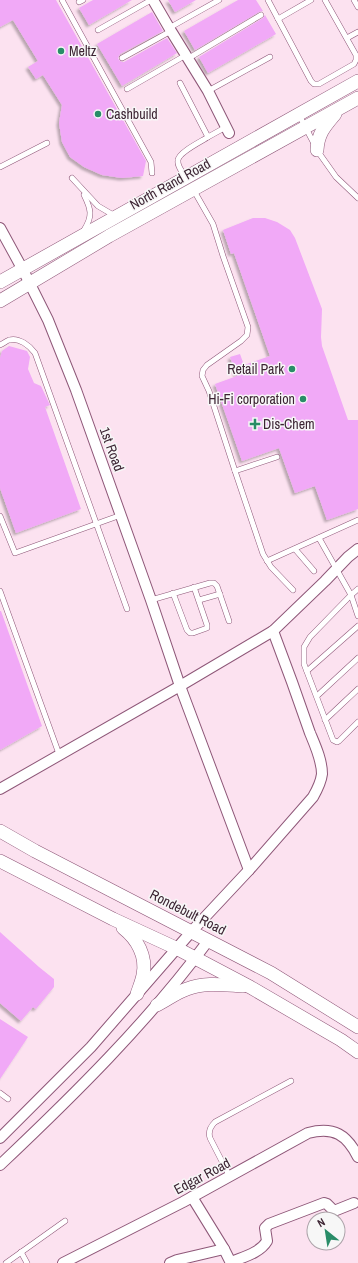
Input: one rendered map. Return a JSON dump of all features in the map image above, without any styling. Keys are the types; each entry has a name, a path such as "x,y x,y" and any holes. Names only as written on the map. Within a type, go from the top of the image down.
{"main road":[{"name":"North Rand Road","path":"0,282 358,81"},
{"name":"North Rand Road","path":"0,301 109,236 358,98"},
{"path":"317,150 320,134 340,108"},
{"name":"Rondebult Road","path":"0,831 35,851 271,973 358,1027"},
{"path":"0,861 113,919 178,949 250,987 341,1040 358,1052"},
{"path":"113,919 136,940 143,956 143,976 137,994"},
{"path":"157,1005 186,989 200,985 217,984 250,987"}],"street":[{"path":"152,0 208,90 227,130"},
{"name":"1st Road","path":"0,228 48,320 76,390 180,686 249,870"},
{"path":"0,789 273,631 358,549"},
{"path":"0,1138 91,1047 313,797 322,776 322,768 273,631"},
{"path":"0,1165 53,1115 157,1005 208,941"},
{"name":"Edgar Road","path":"62,1263 230,1177 308,1133 324,1130 333,1132 347,1140 358,1157"},
{"path":"192,1197 231,1262 258,1251 267,1241 264,1228 269,1224 324,1204 327,1204 334,1211 354,1203"},
{"path":"170,1263 224,1249"}],"lane":[{"path":"62,0 151,162 152,173"},
{"path":"98,30 152,0"},
{"path":"122,58 219,0"},
{"path":"268,0 314,84 319,84 354,64 356,60 356,55 326,0"},
{"path":"278,19 311,0"},
{"path":"354,0 358,7"},
{"path":"127,89 261,15"},
{"path":"346,38 358,32"},
{"path":"208,90 270,57"},
{"path":"180,83 208,137"},
{"path":"299,114 317,150 336,177 358,198"},
{"path":"227,130 208,137 185,151 178,160 179,166 213,224 248,327 247,335 241,342 207,365 203,370 202,376 263,554 267,561 293,590"},
{"path":"0,167 47,142"},
{"path":"72,178 98,206 116,216"},
{"path":"81,236 87,225 91,212 82,190"},
{"path":"0,345 10,340 20,341 31,347 35,354 127,609"},
{"path":"235,471 277,457"},
{"path":"0,516 15,554 121,515"},
{"path":"267,561 358,520"},
{"path":"319,538 351,595 358,616"},
{"path":"295,549 314,571"},
{"path":"151,600 194,587 214,583 217,586 229,621"},
{"path":"173,593 187,630 190,633 193,633 207,628 208,624 194,587"},
{"path":"358,589 310,637 304,648 304,664 333,740 337,742 358,722"},
{"path":"0,591 59,754"},
{"path":"199,600 220,594"},
{"path":"307,671 358,626"},
{"path":"316,696 358,658"},
{"path":"325,720 358,689"},
{"path":"230,1177 210,1138 209,1132 211,1127 215,1122 290,1080"},
{"path":"0,1093 8,1099"},
{"path":"6,1263 65,1221"},
{"path":"20,1252 28,1263"}],"building":[{"path":"0,0 56,0 146,161 143,176 122,178 102,175 84,167 70,157 62,142 59,123 62,105 43,75 36,79 28,67 38,61 13,20 0,27"},
{"path":"93,0 132,0 89,25 79,8"},
{"path":"168,0 196,0 175,12"},
{"path":"238,0 256,0 263,11 195,50 184,31"},
{"path":"152,12 163,31 120,54 118,58 119,60 124,62 167,38 177,53 122,86 97,44"},
{"path":"265,15 276,34 208,73 199,57 263,18"},
{"name":"Retail Park","path":"253,218 265,218 277,222 290,230 295,238 322,309 322,346 348,420 358,420 358,509 327,520 315,486 295,493 279,448 242,461 215,384 237,376 230,357 240,354 244,365 270,356 234,253 231,254 223,230"},
{"path":"9,346 27,351 30,357 28,369 34,383 41,386 50,405 45,407 81,509 16,533 0,488 0,358 2,351"},
{"path":"0,611 42,726 0,750"},
{"path":"0,932 54,979 54,987 36,1009 33,1007 21,1021 0,1003"},
{"path":"0,1019 28,1037 0,1079"}],"place":[{"name":"Meltz","path":"61,51"},
{"name":"Cashbuild","path":"98,114"},
{"name":"Retail Park","path":"292,369"},
{"name":"Hi-Fi corporation","path":"303,399"},
{"name":"Dis-Chem","path":"255,424"}]}
